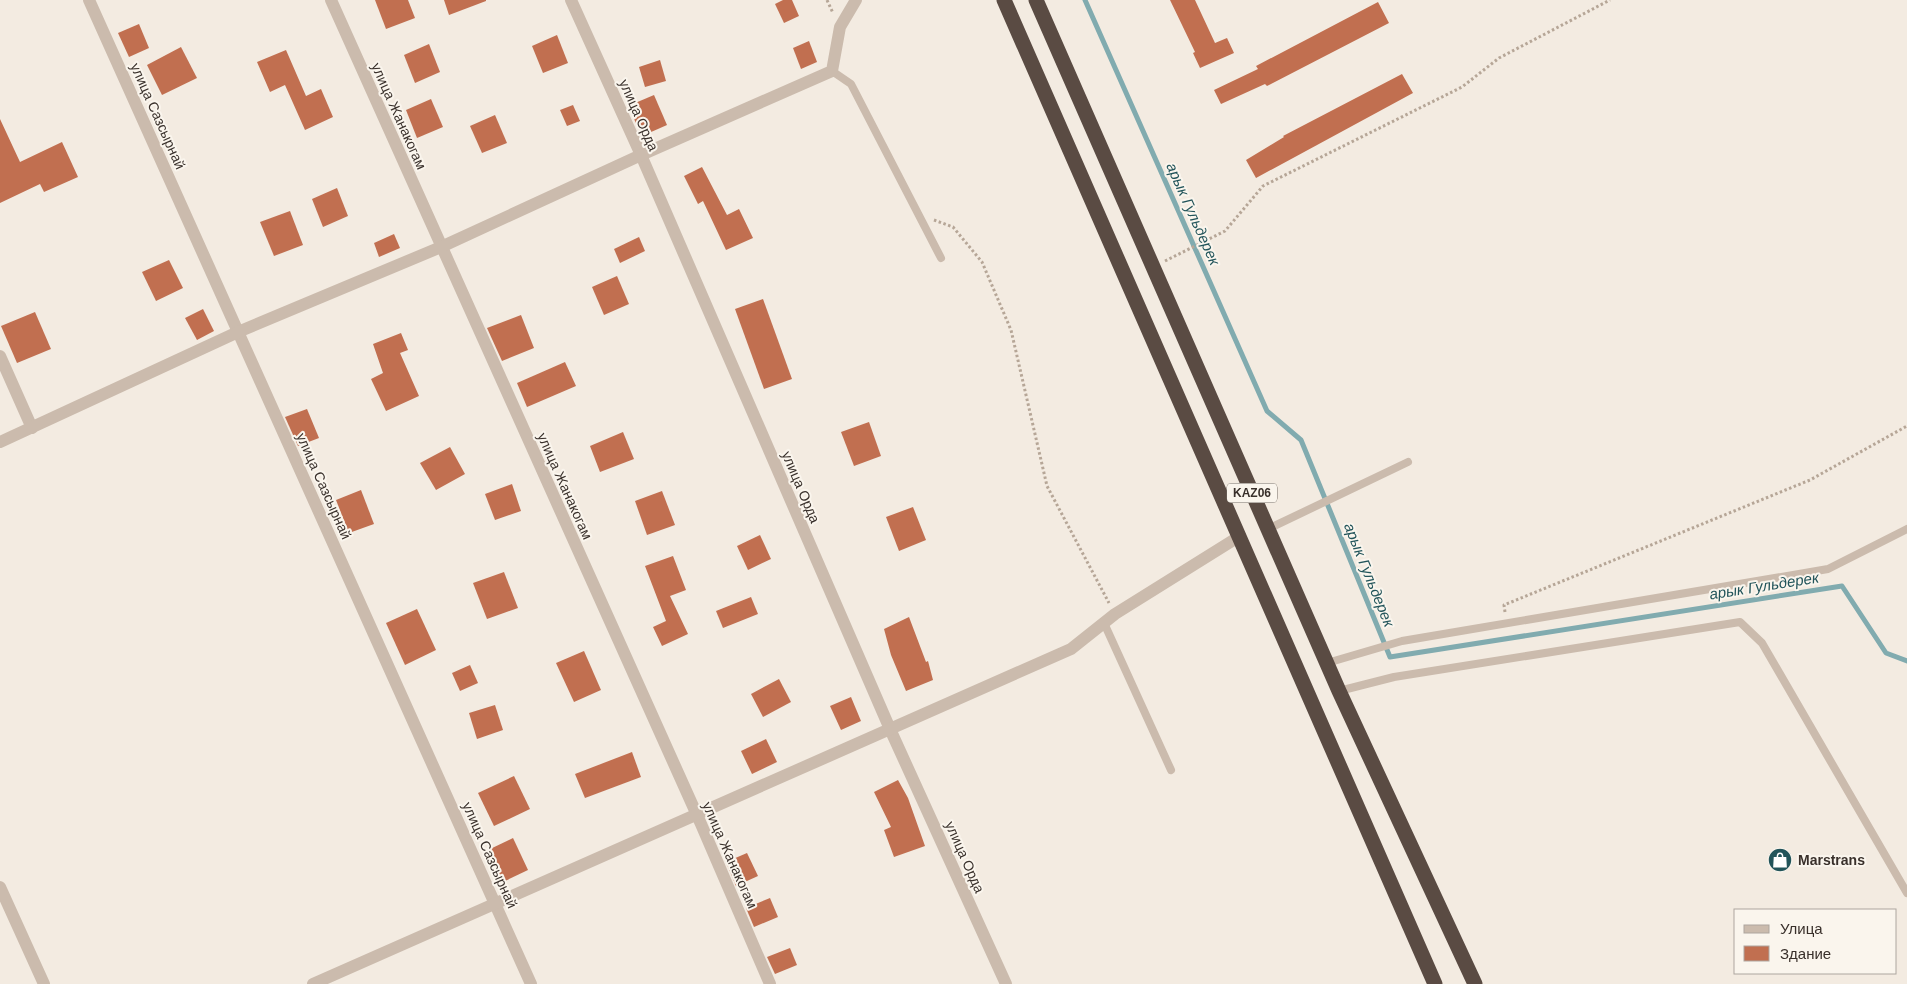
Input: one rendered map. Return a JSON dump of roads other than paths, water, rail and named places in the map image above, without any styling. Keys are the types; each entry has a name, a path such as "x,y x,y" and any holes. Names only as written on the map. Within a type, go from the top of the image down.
{"highway":[{"name":"KАZ06","path":"1004,0 1435,984"},
{"name":"KАZ06","path":"1036,0 1326,663 1475,984"}],"street":[{"name":"улица Сазсырнай","path":"89,0 531,984"},
{"name":"улица Жанакогам","path":"331,0 770,984"},
{"name":"улица Орда","path":"571,0 890,729 1006,984"},
{"path":"0,442 238,332 440,247 640,155 832,71 840,28 856,0"},
{"path":"0,356 32,428"},
{"path":"313,984 1071,649 1115,614 1240,536"},
{"path":"0,887 44,984"}],"lane":[{"path":"832,71 851,84 941,258"},
{"path":"1268,529 1408,462"},
{"path":"1326,663 1402,641 1828,569 1907,529"},
{"path":"1339,691 1394,677 1740,622 1762,643 1907,894"},
{"path":"1104,623 1171,770"}],"waterway":[{"name":"арык Гульдерек","path":"1085,0 1267,411 1301,440 1390,657 1842,586 1886,653 1907,661"}],"place":[{"name":"Marstrans","path":"1780,860"}]}
